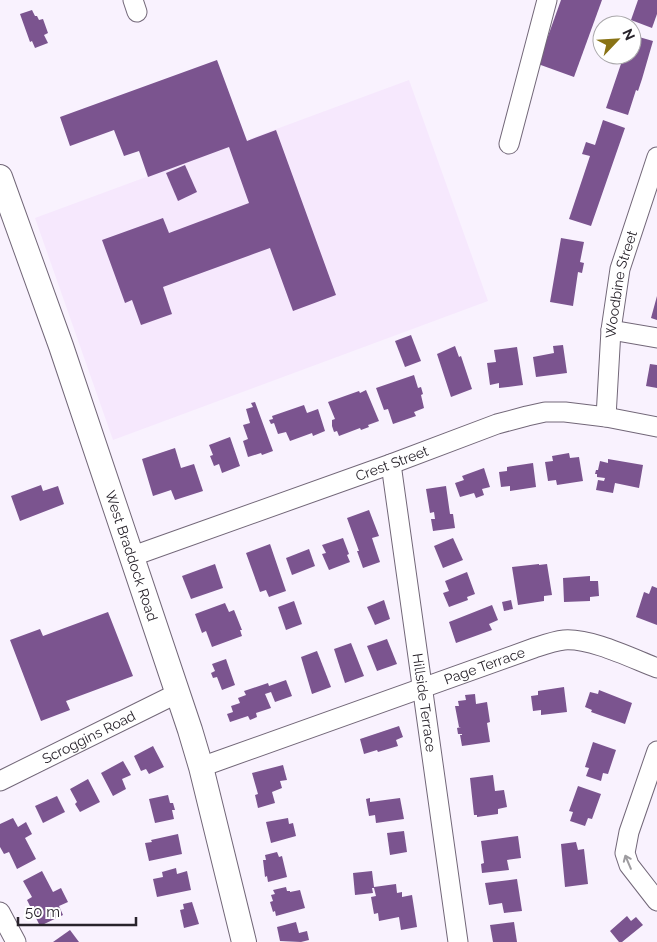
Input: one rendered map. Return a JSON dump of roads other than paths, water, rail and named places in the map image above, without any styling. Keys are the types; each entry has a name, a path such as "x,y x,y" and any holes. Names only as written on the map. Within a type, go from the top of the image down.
{"main road":[{"name":"West Braddock Road","path":"0,177 61,346 178,694 201,767 244,942"}],"street":[{"path":"509,144 547,0"},
{"name":"Woodbine Street","path":"606,417 611,330 620,269 657,157"},
{"path":"611,330 657,338"},
{"name":"Crest Street","path":"133,556 497,424 527,416 545,412 565,412 606,417 657,427"},
{"name":"Hillside Terrace","path":"391,464 458,942"},
{"name":"Page Terrace","path":"201,767 422,687 562,640 578,640 594,644 657,668"},
{"name":"Scroggins Road","path":"0,781 178,694"},
{"path":"657,751 629,832 625,853 628,865 657,901"},
{"path":"0,912 16,942"}]}
